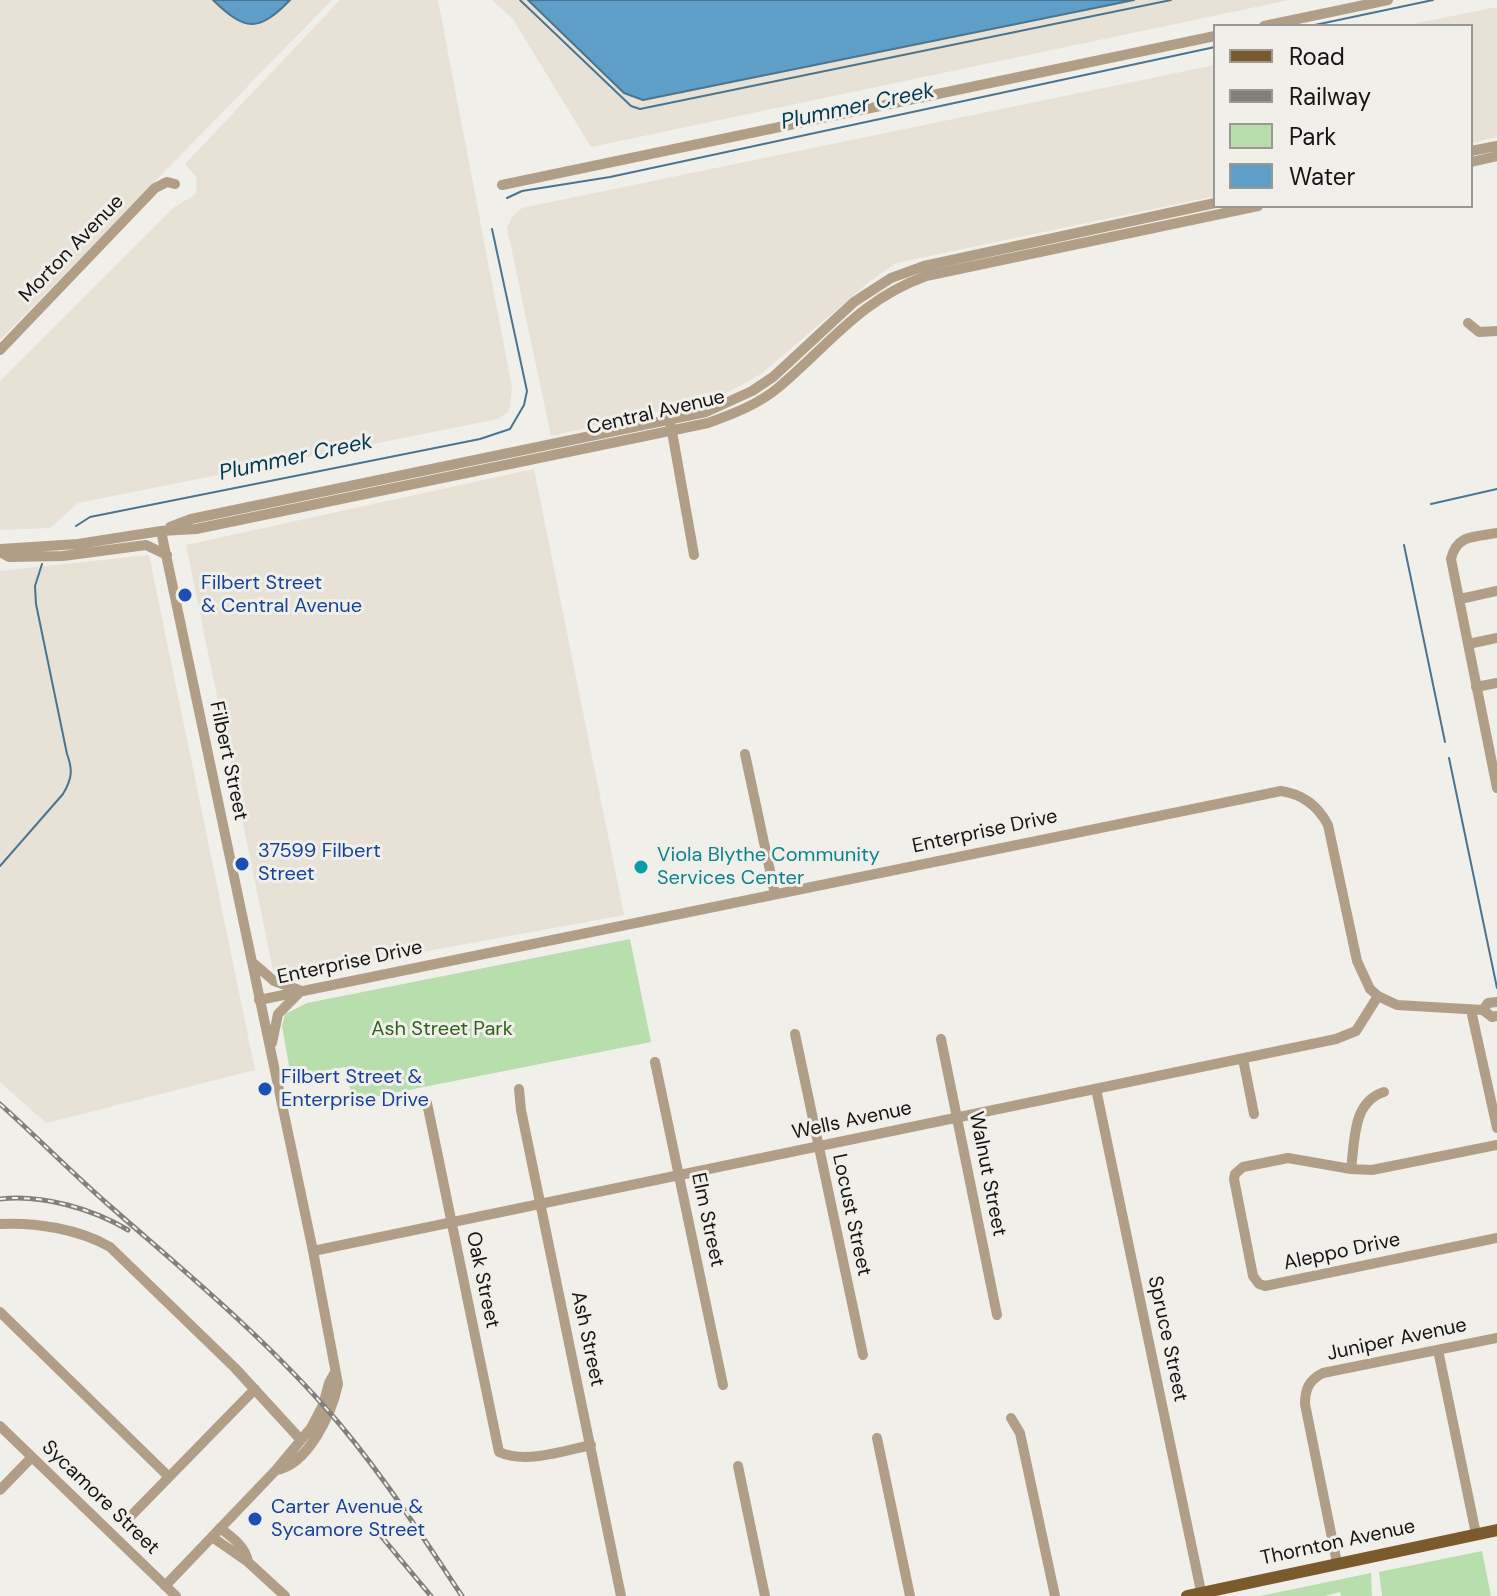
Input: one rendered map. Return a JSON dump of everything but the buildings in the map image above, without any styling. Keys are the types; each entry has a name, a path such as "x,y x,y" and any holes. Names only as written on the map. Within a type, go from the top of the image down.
{"main road":[{"name":"Thornton Avenue","path":"1187,1596 1497,1530"}],"street":[{"path":"1274,24 1388,0"},
{"path":"502,185 1213,36"},
{"path":"1473,151 1497,146"},
{"path":"1473,162 1497,156"},
{"name":"Morton Avenue","path":"0,350 155,188 167,182 175,184"},
{"name":"Central Avenue","path":"671,426 752,391 773,377 854,302 891,278 924,266 1213,203"},
{"name":"Central Avenue","path":"0,550 78,544 161,531 191,519 723,418 780,387 862,309 898,286 987,262 1248,208"},
{"path":"1468,323 1479,332 1497,331"},
{"path":"671,426 694,555"},
{"name":"Filbert Street","path":"161,531 333,1348 334,1374 329,1383 327,1409"},
{"path":"1497,533 1461,540 1454,548 1451,559 1497,788"},
{"path":"0,550 9,557 51,557 146,545 167,555"},
{"path":"1460,599 1497,591"},
{"path":"1468,644 1497,638"},
{"path":"1476,687 1497,683"},
{"path":"745,754 775,894"},
{"name":"Enterprise Drive","path":"259,1000 1269,791 1294,793 1316,807 1328,825 1357,961 1365,981 1378,996"},
{"path":"252,962 274,981 301,991 278,1014 271,1049"},
{"path":"1378,996 1408,1007 1483,1010 1492,1017 1497,1016"},
{"name":"Wells Avenue","path":"313,1251 1348,1036 1363,1023 1378,996"},
{"path":"1483,1010 1488,1003 1497,1002"},
{"path":"1471,1010 1497,1128"},
{"name":"Locust Street","path":"795,1034 863,1355"},
{"name":"Walnut Street","path":"941,1039 997,1315"},
{"path":"1243,1059 1254,1114"},
{"name":"Elm Street","path":"655,1062 723,1385"},
{"name":"Ash Street","path":"519,1089 621,1596"},
{"name":"Spruce Street","path":"1096,1089 1201,1594"},
{"path":"1384,1092 1368,1099 1363,1106 1357,1123 1351,1169 1384,1169 1497,1145"},
{"name":"Oak Street","path":"427,1103 499,1452 511,1457 539,1455 591,1445"},
{"name":"Aleppo Drive","path":"1351,1169 1288,1158 1243,1167 1235,1174 1253,1276 1259,1284 1265,1286 1497,1238"},
{"path":"0,1224 47,1227 96,1240 110,1247 255,1389 301,1440"},
{"path":"0,1312 169,1477"},
{"name":"Juniper Avenue","path":"1337,1563 1305,1404 1308,1385 1323,1373 1497,1338"},
{"path":"1438,1350 1476,1534"},
{"path":"128,1519 255,1389"},
{"path":"165,1586 276,1470 327,1409"},
{"path":"276,1470 286,1468 307,1448 327,1409"},
{"path":"1011,1418 1020,1433 1055,1596"},
{"name":"Sycamore Street","path":"0,1426 176,1596"},
{"path":"877,1438 910,1596"},
{"path":"0,1490 32,1457"},
{"path":"738,1466 765,1596"},
{"path":"220,1528 239,1543 248,1562"},
{"path":"212,1537 248,1562 285,1596"}],"shaded area":[{"path":"0,0 332,0 0,340"},
{"path":"340,0 438,0 512,388 509,411 498,419 78,503 50,528 0,530 0,381 173,208 196,194 197,178 185,164"},
{"path":"492,0 1289,0 591,147 513,19"},
{"path":"1497,7 1497,137 1473,143 1473,24 1413,24"},
{"path":"1213,65 1213,196 896,263 869,282 761,374 717,398 551,436 507,228 512,217 522,208"},
{"path":"534,469 624,915 285,977 273,970 186,545"},
{"path":"149,555 255,1070 46,1123 0,1082 0,571"}],"green space":[{"name":"Ash Street Park","path":"630,939 651,1042 353,1101 345,1067 291,1077 282,1026 285,1014 307,1003"},
{"path":"1482,1551 1491,1596 1382,1596 1379,1572"},
{"path":"1371,1573 1372,1596 1341,1596 1340,1592 1325,1596 1260,1596"}],"water":[{"path":"213,0 290,0 269,18 252,24 234,18"},
{"path":"528,0 1134,0 643,100 624,93"}],"waterway":[{"path":"520,0 631,106 640,109 1171,0"},
{"name":"Plummer Creek","path":"1319,24 1433,0"},
{"name":"Plummer Creek","path":"507,198 522,191 610,177 1213,47"},
{"name":"Plummer Creek","path":"76,526 90,517 480,439 510,429 524,405 527,391 492,229"},
{"path":"1431,504 1497,489"},
{"path":"1404,545 1445,742"},
{"name":"Plummer Creek","path":"0,866 63,794 71,774 36,604 35,586 42,564"},
{"path":"1449,758 1497,988"}],"railway":[{"path":"0,1104 299,1378 379,1474 462,1596"},
{"path":"0,1199 33,1199 67,1205 128,1230"},
{"path":"376,1530 431,1596"}],"place":[{"name":"Filbert Street & Central Avenue","path":"185,595"},
{"name":"37599 Filbert Street","path":"242,864"},
{"name":"Viola Blythe Community Services Center","path":"641,867"},
{"name":"Filbert Street & Enterprise Drive","path":"265,1089"},
{"name":"Carter Avenue & Sycamore Street","path":"255,1519"}]}
